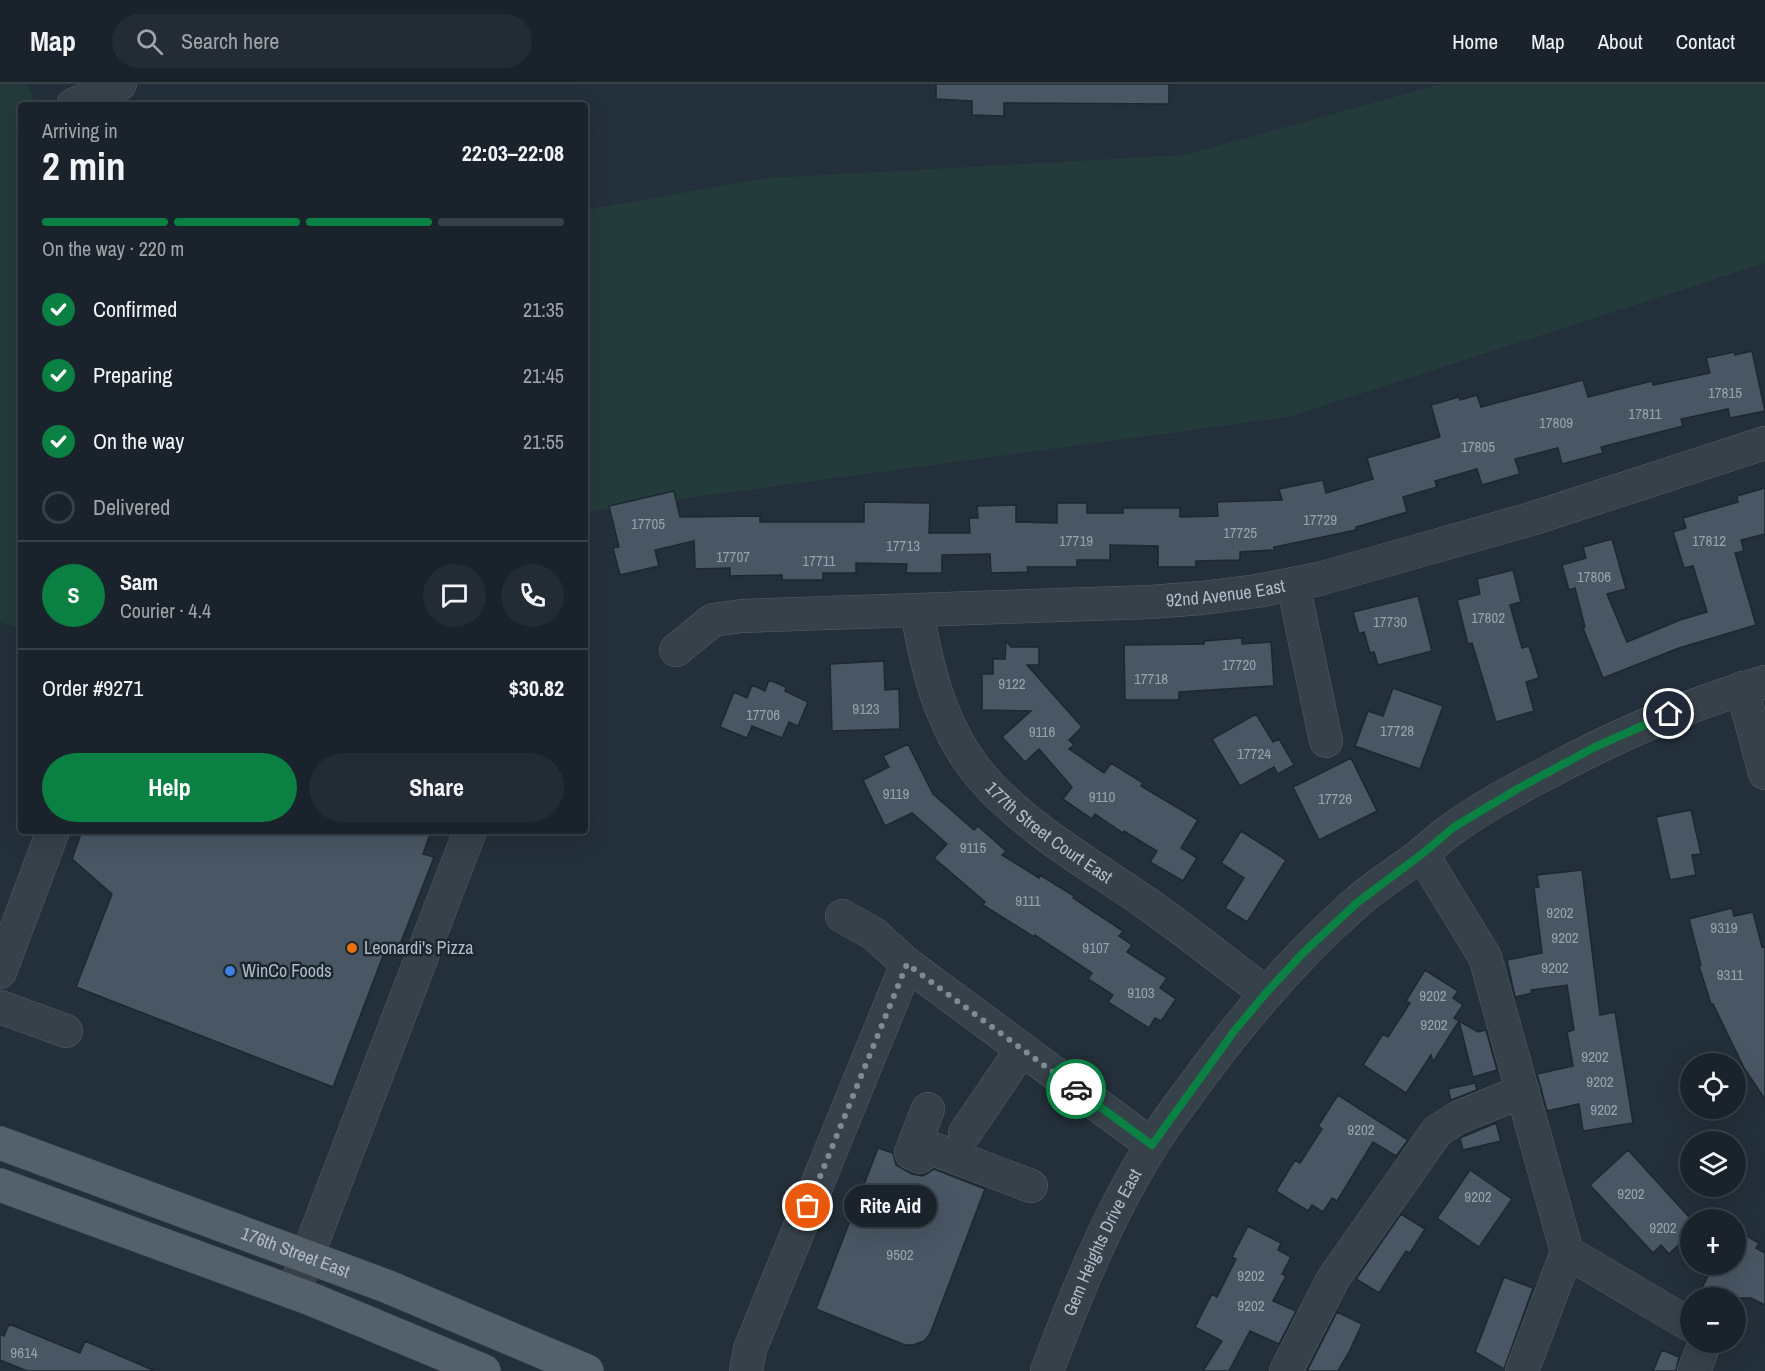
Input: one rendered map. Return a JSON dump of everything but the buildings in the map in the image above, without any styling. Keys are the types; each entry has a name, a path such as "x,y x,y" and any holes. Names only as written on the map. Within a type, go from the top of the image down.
{"main road":[{"name":"176th Street East","path":"0,1143 386,1286 587,1371"},
{"path":"0,1185 293,1293 483,1371"}],"street":[{"path":"80,102 120,84"},
{"name":"92nd Avenue East","path":"676,650 713,620 742,616 917,611 1202,598 1257,591 1318,579 1531,519 1765,443"},
{"path":"1293,584 1326,741"},
{"name":"177th Street Court East","path":"917,611 925,659 939,705 980,775 1032,825 1150,906 1266,993"},
{"path":"1754,685 1765,773"},
{"name":"Gem Heights Drive East","path":"1047,1371 1069,1311 1107,1228 1152,1145 1235,1030 1304,952 1358,902 1454,827 1519,788 1595,747 1669,714 1754,685"},
{"path":"0,972 52,834"},
{"path":"293,1293 469,834"},
{"path":"1422,854 1485,957 1567,1252 1522,1371"},
{"path":"842,916 874,934 907,964 1152,1145"},
{"path":"744,1364 907,964"},
{"path":"0,1007 66,1031"},
{"path":"964,1133 1022,1049"},
{"path":"1286,1371 1333,1279 1437,1131 1459,1117 1523,1091"},
{"path":"928,1109 930,1156 1029,1192"},
{"path":"1567,1252 1680,1319"},
{"path":"1694,1371 1701,1353"}],"green space":[{"path":"0,84 27,84 35,102 18,102 18,628 0,622"},
{"path":"1441,84 1765,84 1765,263 1289,417 588,512 588,209 767,178 1184,155"}],"way so far":[{"path":"808,1206 907,964 1076,1089"}],"place":[{"name":"Leonardi's Pizza","path":"352,948"},
{"name":"WinCo Foods","path":"230,971"},
{"name":"Rite Aid","path":"808,1206"}],"route":[{"path":"1076,1089 1152,1145 1235,1030 1266,993 1304,952 1358,902 1454,827 1519,788 1595,747 1669,714"}]}
